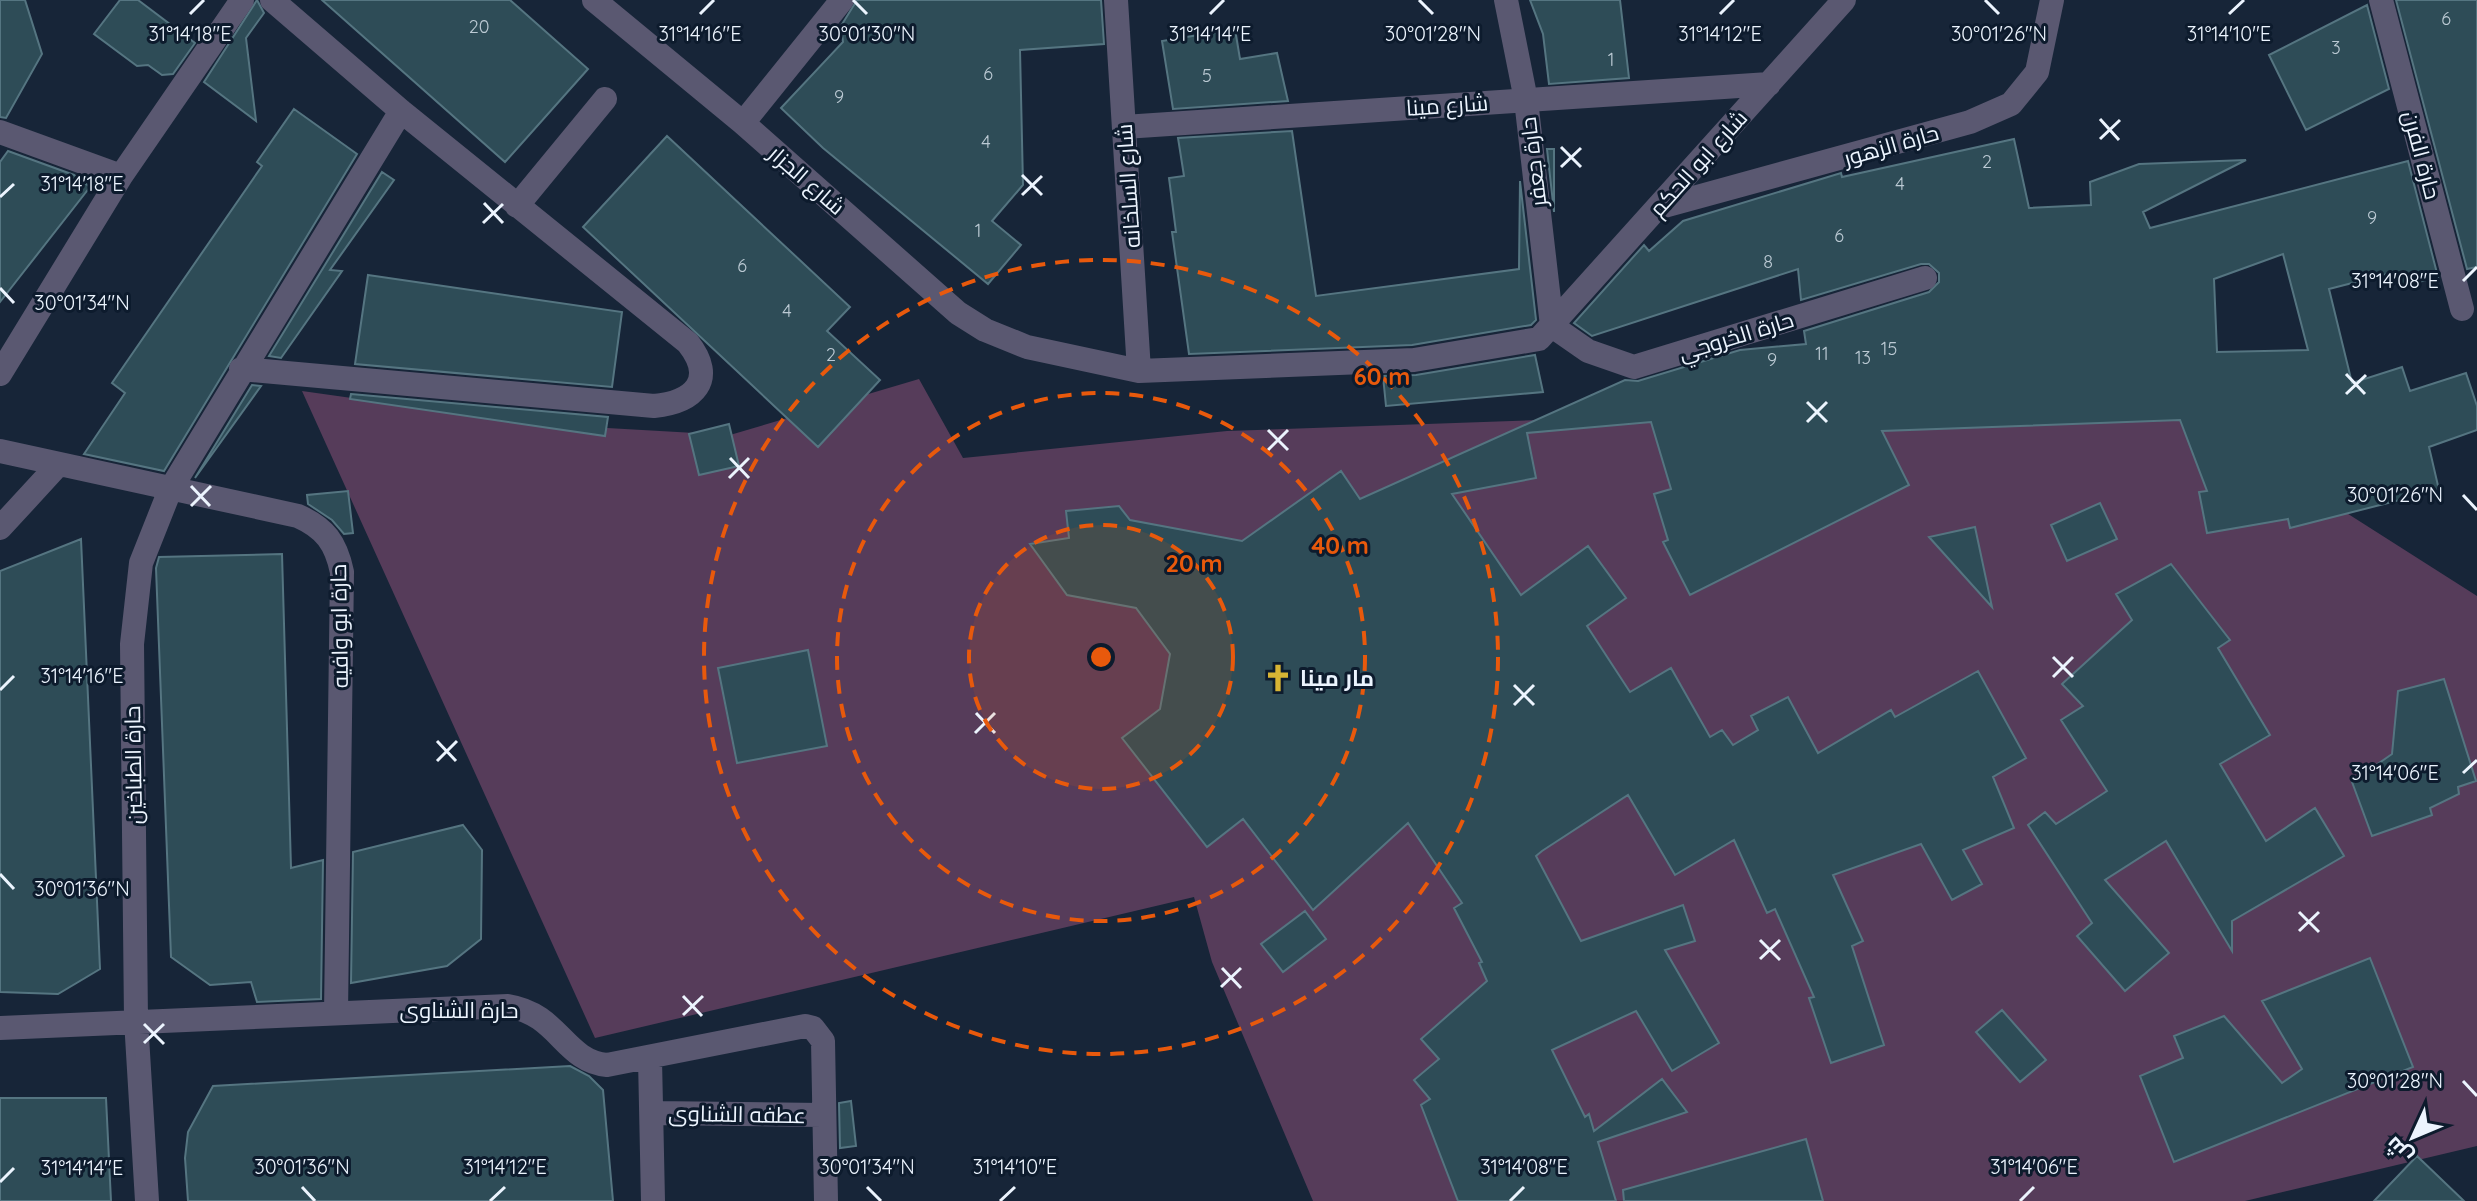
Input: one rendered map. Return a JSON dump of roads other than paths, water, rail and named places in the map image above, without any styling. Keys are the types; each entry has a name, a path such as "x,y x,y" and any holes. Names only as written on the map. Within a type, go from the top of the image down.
{"street":[{"path":"0,374 121,176 242,0"},
{"path":"241,369 634,406 676,404 688,397 702,377 701,364 688,343 401,111 272,0"},
{"name":"شارع الجزار","path":"594,0 743,123 958,313 985,330 1027,347 1139,371"},
{"path":"743,123 842,0"},
{"name":"شارع السلخانه","path":"1116,0 1139,371"},
{"name":"حارة جعفر","path":"1506,0 1526,100 1552,326"},
{"name":"شارع ابو الحكم","path":"1552,326 1844,0"},
{"name":"حارة الزهور","path":"1657,208 1970,122 2011,104 2037,72 2052,0"},
{"name":"حارة الفرن","path":"2381,0 2462,309"},
{"name":"شارع مينا","path":"1124,127 1769,84"},
{"path":"517,206 605,99"},
{"name":"حارة الطباخين","path":"147,1201 136,1020 132,644 141,563 170,490 401,111"},
{"path":"0,132 121,176"},
{"name":"حارة الخروجي","path":"1552,326 1588,351 1634,367 1925,278"},
{"path":"1139,371 1414,360 1520,345 1539,339 1552,326"},
{"name":"حارة ابو وافيه","path":"0,451 57,466 298,516 316,524 329,536 338,553 342,572 336,1013"},
{"path":"0,528 57,466"},
{"name":"حارة الشناوى","path":"0,1028 508,1006 528,1009 543,1018 590,1063 650,1059 805,1026 813,1028 823,1041 826,1201"},
{"path":"650,1059 653,1201"},
{"name":"عطفه الشناوى","path":"652,1113 822,1115"}],"place":[{"name":"مار مينا","path":"1278,678"}]}
